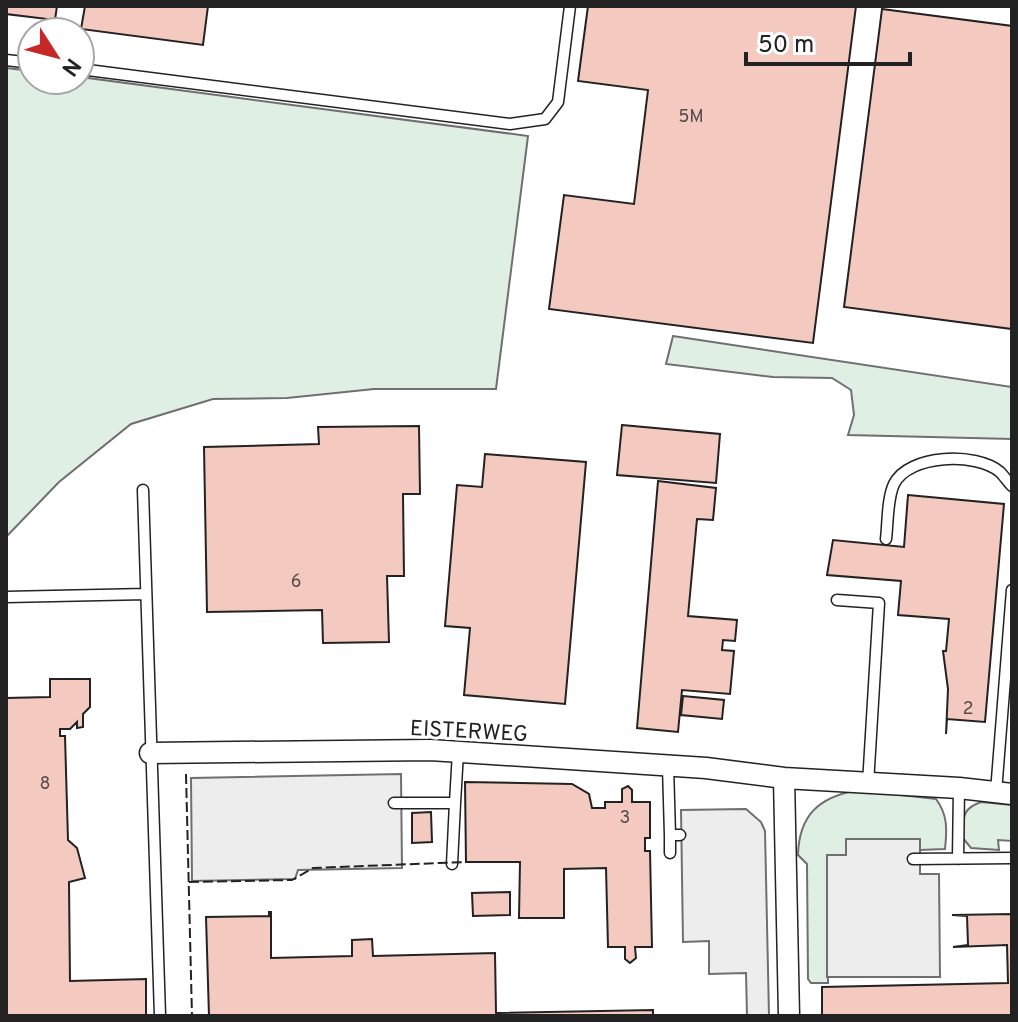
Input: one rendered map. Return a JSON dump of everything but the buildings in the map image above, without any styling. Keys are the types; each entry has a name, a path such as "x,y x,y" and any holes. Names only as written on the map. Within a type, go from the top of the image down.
{"street":[{"name":"EISTERWEG","path":"150,753 430,750 1004,793"},
{"path":"784,778 789,1016"}],"lane":[{"path":"96,71 510,124 545,119 558,102 570,6"},
{"path":"886,539 893,486 903,472 919,462 941,459 979,462 999,471 1012,486"},
{"path":"143,490 160,1016"},
{"path":"1004,793 1012,590"},
{"path":"6,597 146,594"},
{"path":"837,600 879,603 868,784"},
{"path":"452,864 458,752"},
{"path":"668,766 675,835 670,853"},
{"path":"958,859 959,788"},
{"path":"394,803 455,803"},
{"path":"913,859 1012,858"}],"green space":[{"path":"6,68 16,69 16,96 96,96 96,79 528,136 496,389 374,389 287,398 213,399 131,424 59,482 6,537"},
{"path":"673,336 1012,387 1012,439 848,435 854,415 851,390 832,378 773,377 666,364"},
{"path":"858,790 936,799 946,823 945,849 920,850 920,840 847,839 846,855 827,855 828,983 811,983 808,979 807,864 798,855 799,841 807,819 822,803"},
{"path":"981,802 1012,805 1012,841 998,840 999,850 971,848 962,837 967,811"}],"shaded area":[{"path":"401,774 402,868 298,870 295,879 192,881 191,778"},
{"path":"746,809 761,822 765,831 769,1016 747,1016 746,973 709,974 709,941 683,942 681,810"},
{"path":"846,839 920,839 920,874 939,874 940,977 827,977 827,855 846,855"}],"fence":[{"path":"186,774 192,1016"},
{"path":"189,882 292,880 313,868 466,862"}]}
